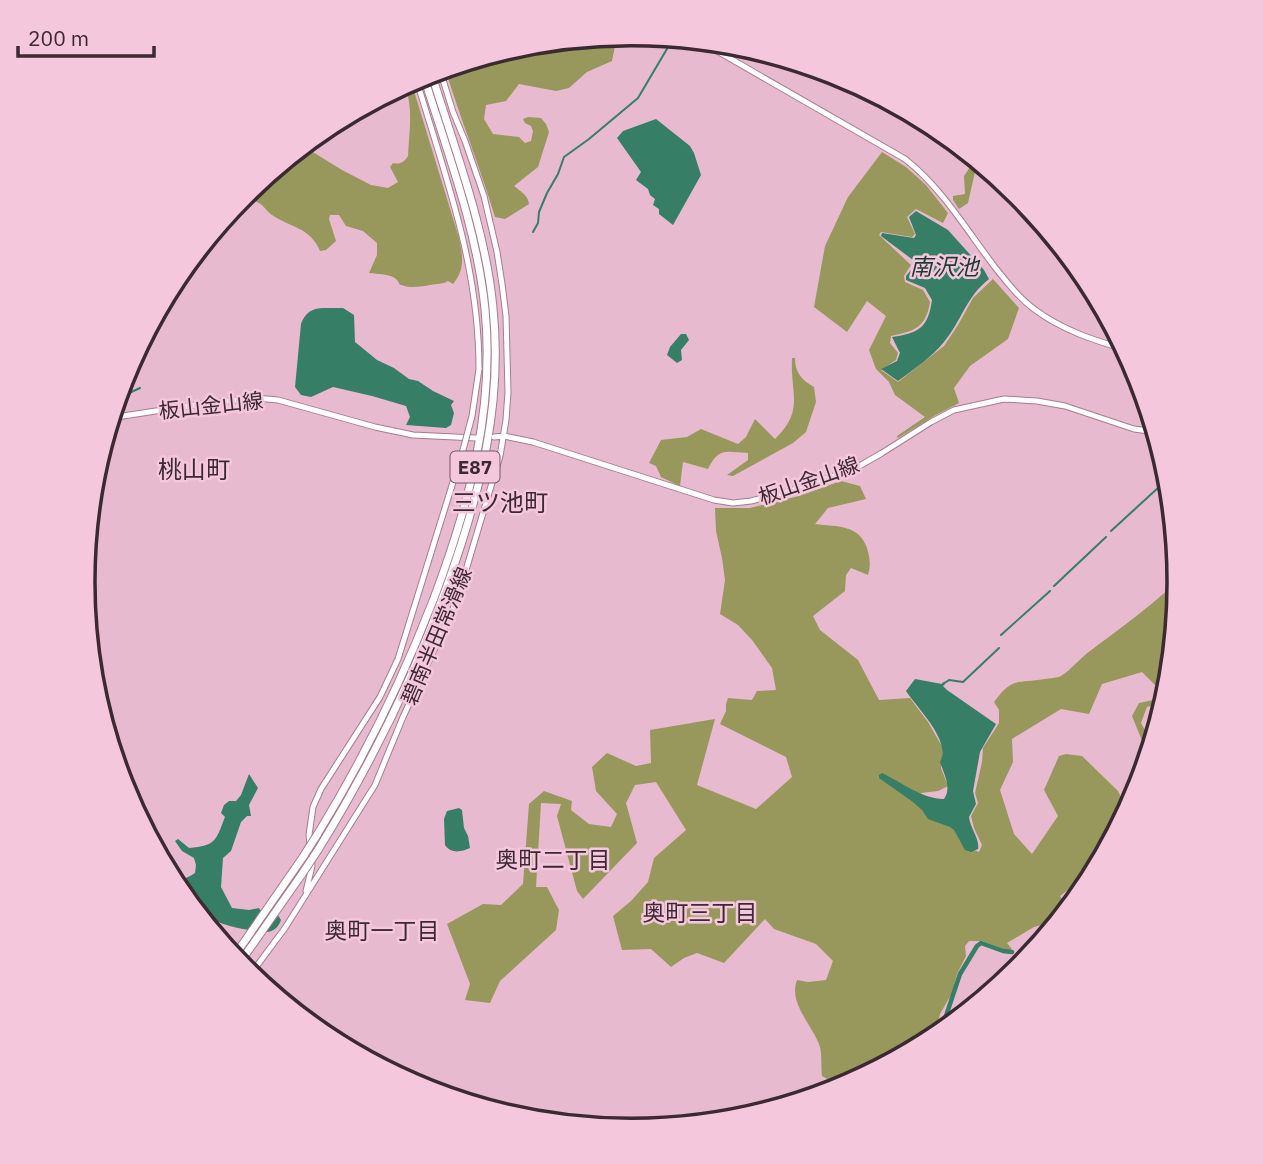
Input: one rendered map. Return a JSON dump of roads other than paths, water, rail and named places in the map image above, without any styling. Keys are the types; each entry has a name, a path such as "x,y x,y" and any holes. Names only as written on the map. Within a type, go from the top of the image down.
{"highway":[{"name":"E87","path":"240,948 302,874 374,752 428,636 467,525 484,464 495,389 496,348 490,286 472,208 434,83"},
{"name":"E87","path":"246,955 307,856 374,735 401,678 450,552 476,465 487,387 485,307 480,270 461,196 427,86"}],"main road":[{"path":"721,53 905,159 929,181 1009,284 1029,305 1067,330 1113,346"},
{"name":"碧南半田常滑線","path":"257,966 297,910 374,785 408,704 453,609 495,475 504,436 508,392 507,340 499,263 484,196 442,80"},
{"name":"碧南半田常滑線","path":"297,910 309,882 312,866 307,856 310,819 316,799 380,697 398,659 472,416 479,369 476,307 465,242 419,89"},
{"name":"板山金山線","path":"121,416 256,398 278,400 375,428 413,435 476,438"},
{"name":"板山金山線","path":"494,437 504,436 533,442 714,500 733,503 790,491 856,468 954,410 1004,399 1065,406 1146,431"},
{"path":"307,856 322,864 327,861"}],"water":[{"path":"656,119 690,146 701,175 673,225 659,214 659,209 653,205 655,199 648,189 636,180 641,172 617,138 623,131"},
{"name":"南沢池","path":"916,211 948,230 989,279 969,301 950,334 939,347 923,363 898,381 881,369 897,361 900,353 892,337 921,328 928,317 932,300 925,288 906,280 915,265 913,260 881,236 882,233 914,238 916,235 909,217"},
{"path":"343,308 354,315 355,342 377,360 454,401 451,405 454,413 451,425 446,428 406,425 410,417 406,406 333,387 311,397 301,395 295,387 304,317 313,310"},
{"path":"681,334 686,334 689,340 681,350 682,360 677,363 667,355"},
{"path":"915,679 943,682 947,690 996,724 980,752 973,791 976,804 969,817 978,841 978,849 971,852 965,850 954,830 928,819 913,802 879,778 882,773 920,793 944,799 946,795 946,781 940,762 941,744 932,725 906,691"},
{"path":"249,774 258,788 249,805 251,816 241,822 231,851 223,858 221,887 232,908 259,908 276,912 281,920 278,926 265,932 216,921 184,878 195,873 194,858 182,851 175,841 178,839 189,848 210,843 225,817 221,813 224,805 229,801 236,801"},
{"path":"459,808 462,810 470,848 456,851 445,845 444,819 447,811"}],"waterway":[{"path":"533,232 564,157 638,98 668,47"},
{"path":"130,393 140,388"},
{"path":"1111,531 1159,487"},
{"path":"1054,586 1106,537"},
{"path":"1001,635 1050,591"},
{"path":"943,684 949,680 963,682 999,648"},
{"path":"946,1017 960,974 977,946 981,943 1012,952"}],"district":[{"name":"桃山町","path":"194,470"},
{"name":"三ツ池町","path":"500,503"},
{"name":"奥町二丁目","path":"553,860"},
{"name":"奥町三丁目","path":"700,913"},
{"name":"奥町一丁目","path":"382,931"}]}
